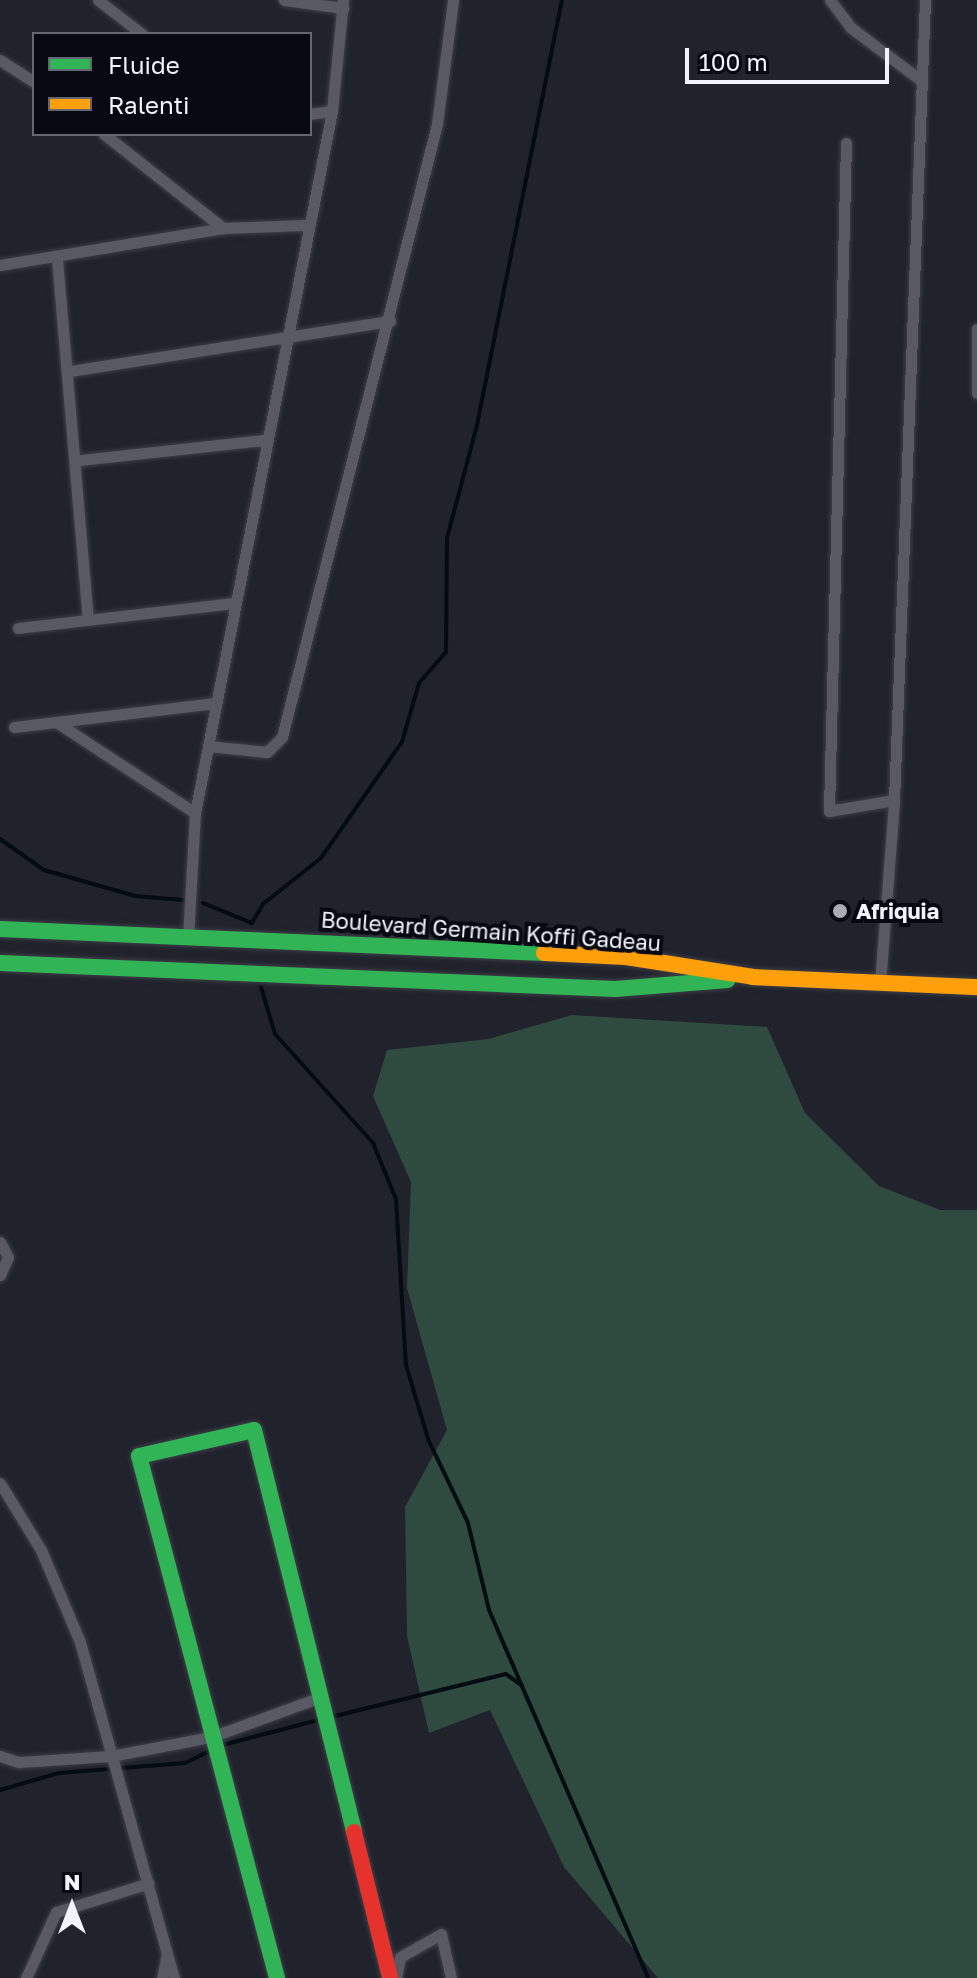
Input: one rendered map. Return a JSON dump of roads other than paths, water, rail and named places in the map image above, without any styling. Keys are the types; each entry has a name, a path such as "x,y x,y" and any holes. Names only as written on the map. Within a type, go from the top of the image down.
{"main road":[{"name":"Boulevard Germain Koffi Gadeau","path":"0,929 626,957 753,977"},
{"name":"Boulevard Germain Koffi Gadeau","path":"0,963 615,989 753,977"},
{"path":"753,977 977,987"},
{"path":"277,1978 139,1456 254,1430 390,1978"}],"street":[{"path":"98,0 139,32"},
{"path":"188,938 195,813 305,225 332,111 343,4 284,0"},
{"path":"208,746 278,748 390,321 437,124 453,0"},
{"path":"830,0 850,27 922,81"},
{"path":"880,984 894,800 925,0"},
{"path":"0,60 32,81"},
{"path":"312,114 332,111"},
{"path":"107,136 223,228"},
{"path":"846,143 829,811 894,800"},
{"path":"0,265 57,259 223,228 305,225"},
{"path":"57,259 80,460 88,620"},
{"path":"70,371 390,321"},
{"path":"977,329 977,393"},
{"path":"80,460 265,440"},
{"path":"18,628 235,603"},
{"path":"14,727 216,703"},
{"path":"56,722 195,813"},
{"path":"0,1242 8,1257 0,1275"},
{"path":"0,1483 41,1550 80,1642 174,1978"},
{"path":"0,1756 19,1762 111,1756 211,1737 321,1697"},
{"path":"26,1978 56,1912 149,1883"},
{"path":"396,1978 400,1957 441,1934 451,1978"},
{"path":"162,1978 167,1953"}],"waterway":[{"path":"203,903 252,923 263,904 321,858 402,742 419,683 446,652 447,538 477,425 562,0"},
{"path":"0,839 44,870 135,896 183,900"},
{"path":"261,987 275,1034 373,1143 396,1199 406,1365 428,1439 468,1523 489,1610 648,1978"},
{"path":"331,1717 506,1674 521,1685"},
{"path":"219,1746 322,1719"},
{"path":"0,1790 59,1773 185,1763 212,1750"}],"place":[{"name":"Afriquia","path":"840,911"}]}
